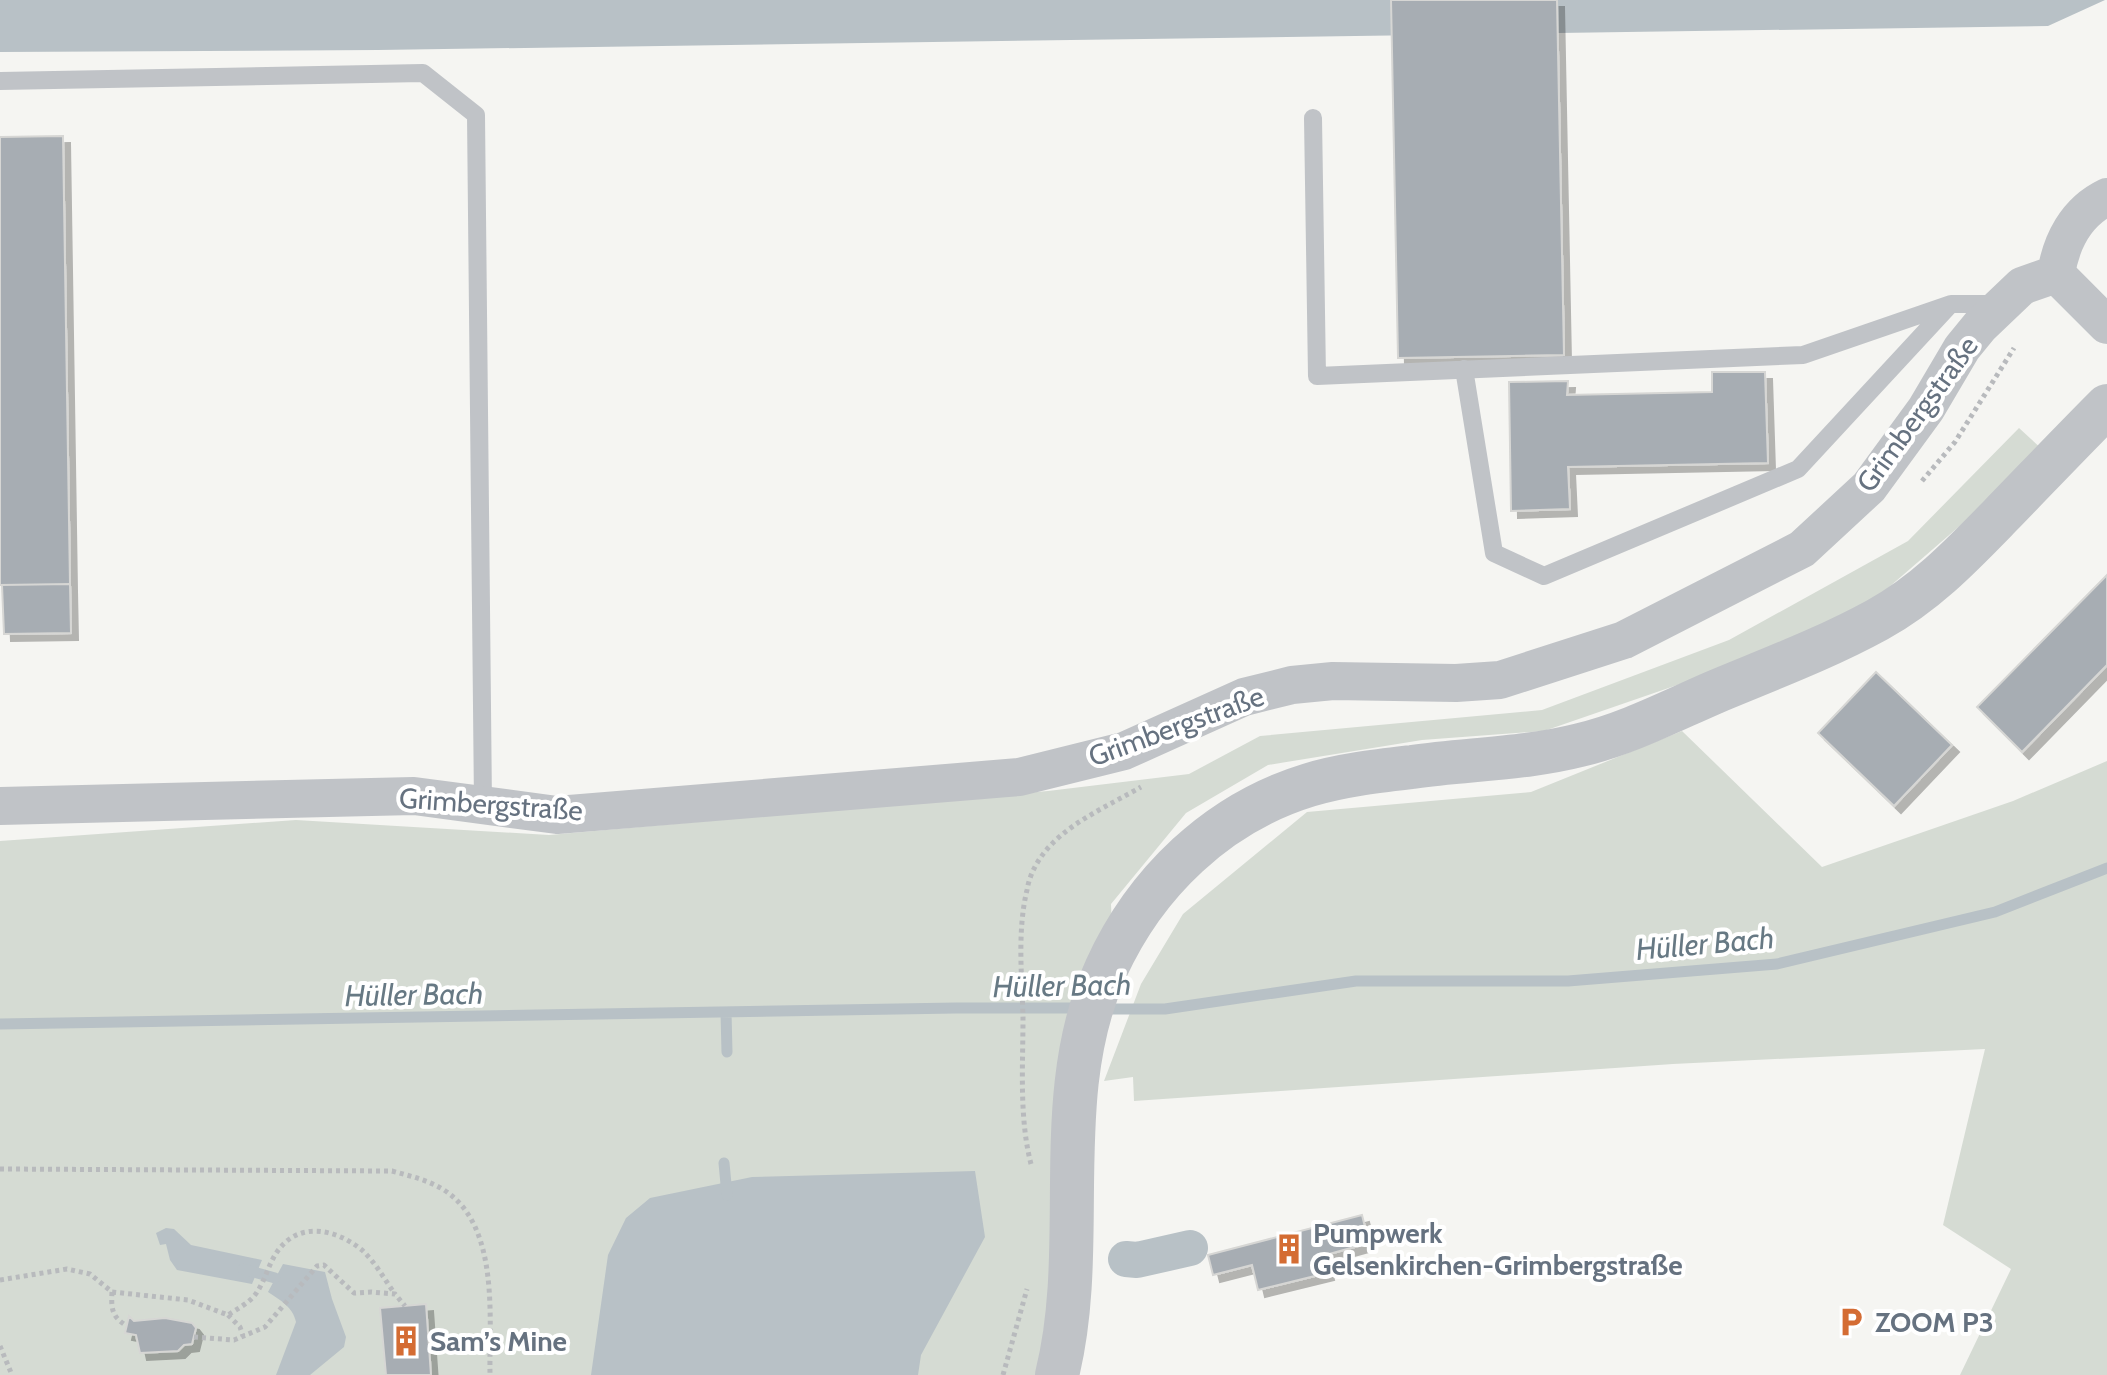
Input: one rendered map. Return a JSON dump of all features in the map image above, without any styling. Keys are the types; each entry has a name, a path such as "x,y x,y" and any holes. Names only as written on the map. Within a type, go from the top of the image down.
{"street":[{"path":"2107,197 2098,201 2072,226 2060,250 2056,274 2107,325"},
{"name":"Grimbergstraße","path":"0,806 414,796 557,815 1019,777 1124,751 1244,697 1292,685 1333,681 1456,683 1500,680 1624,640 1802,549 1869,487 1926,409 1962,348 2001,304 2022,286 2056,274"},
{"path":"1057,1375 1062,1355 1071,1260 1075,1081 1093,1000 1124,933 1143,904 1190,851 1245,813 1311,784 1413,766 1530,755 1605,739 1835,641 1906,602 1947,571 2107,406"}],"lane":[{"path":"0,81 423,73 476,115 483,805"},
{"path":"1313,118 1317,376 1803,355 1951,304 2001,304"},
{"path":"1464,369 1494,553 1544,576 1798,469 1951,304"}],"path":[{"path":"1032,1170 1027,1148 1023,1081 1022,935 1026,891 1031,874 1048,848 1070,830 1152,780"},
{"path":"0,1169 392,1171 424,1180 460,1203 471,1220 482,1249 489,1274 490,1375"},
{"path":"228,1315 256,1295 275,1256 292,1237 305,1232 323,1231 343,1237 363,1252 405,1306"},
{"path":"194,1337 234,1340 265,1327 317,1266 324,1265 354,1293 395,1294"},
{"path":"0,1280 67,1269 90,1274 112,1292 188,1300 228,1315 240,1327 243,1336"},
{"path":"1003,1375 1027,1289"},
{"path":"112,1292 111,1308 116,1319 127,1326"},
{"path":"0,1346 12,1375"}],"shaded area":[{"path":"0,0 2105,0 2048,26 378,50 0,52"},
{"path":"2019,428 2045,452 1873,601 1712,673 1544,731 1422,740 1268,765 1186,813 1111,904 1112,929 1052,1268 1038,1375 0,1375 0,841 296,820 549,835 1048,791 1189,774 1260,736 1542,710 1729,640 1908,541"},
{"path":"1682,731 1822,867 2013,801 2107,761 2107,1375 1960,1375 2011,1269 1943,1225 1985,1049 1673,1064 1134,1101 1133,1077 1104,1081 1141,984 1183,914 1307,812 1531,792"},
{"path":"975,1171 985,1237 921,1355 918,1375 591,1375 608,1255 626,1218 650,1198 752,1177"},
{"path":"166,1228 174,1229 191,1245 262,1260 252,1284 177,1270 170,1260 166,1244 160,1245 156,1233"},
{"path":"283,1264 325,1272 346,1337 344,1347 310,1375 276,1375 296,1322 289,1308 268,1292"}],"building":[{"path":"1391,0 1557,0 1564,355 1398,358"},
{"path":"63,136 70,584 0,585 0,137"},
{"path":"1712,372 1765,372 1768,463 1568,467 1570,509 1511,511 1509,382 1568,381 1567,395 1712,392"},
{"path":"2107,575 2107,665 2022,752 1977,707"},
{"path":"70,584 71,633 4,634 2,585"},
{"path":"1876,672 1952,745 1894,806 1818,733"},
{"name":"Pumpwerk Gelsenkirchen-Grimbergstraße","path":"1362,1215 1369,1243 1322,1256 1327,1273 1258,1290 1252,1265 1213,1275 1208,1255"},
{"name":"Sam’s Mine","path":"426,1304 431,1375 386,1375 380,1308"},
{"path":"129,1316 134,1321 165,1318 192,1323 196,1328 192,1344 184,1345 178,1351 140,1353 136,1335 125,1333"}],"waterway":[{"name":"Hüller Bach","path":"1101,1009 1165,1009 1356,981 1568,981 1777,964 1995,912 2107,868"},
{"name":"Hüller Bach","path":"0,1024 1084,1008"},
{"path":"726,1012 727,1052"},
{"path":"724,1163 727,1195"},
{"path":"1126,1259 1137,1260 1190,1248"},
{"path":"243,1269 275,1278"}],"place":[{"name":"Pumpwerk Gelsenkirchen-Grimbergstraße","path":"1289,1249"},
{"name":"ZOOM P3","path":"1851,1322"},
{"name":"Sam’s Mine","path":"406,1341"}]}
